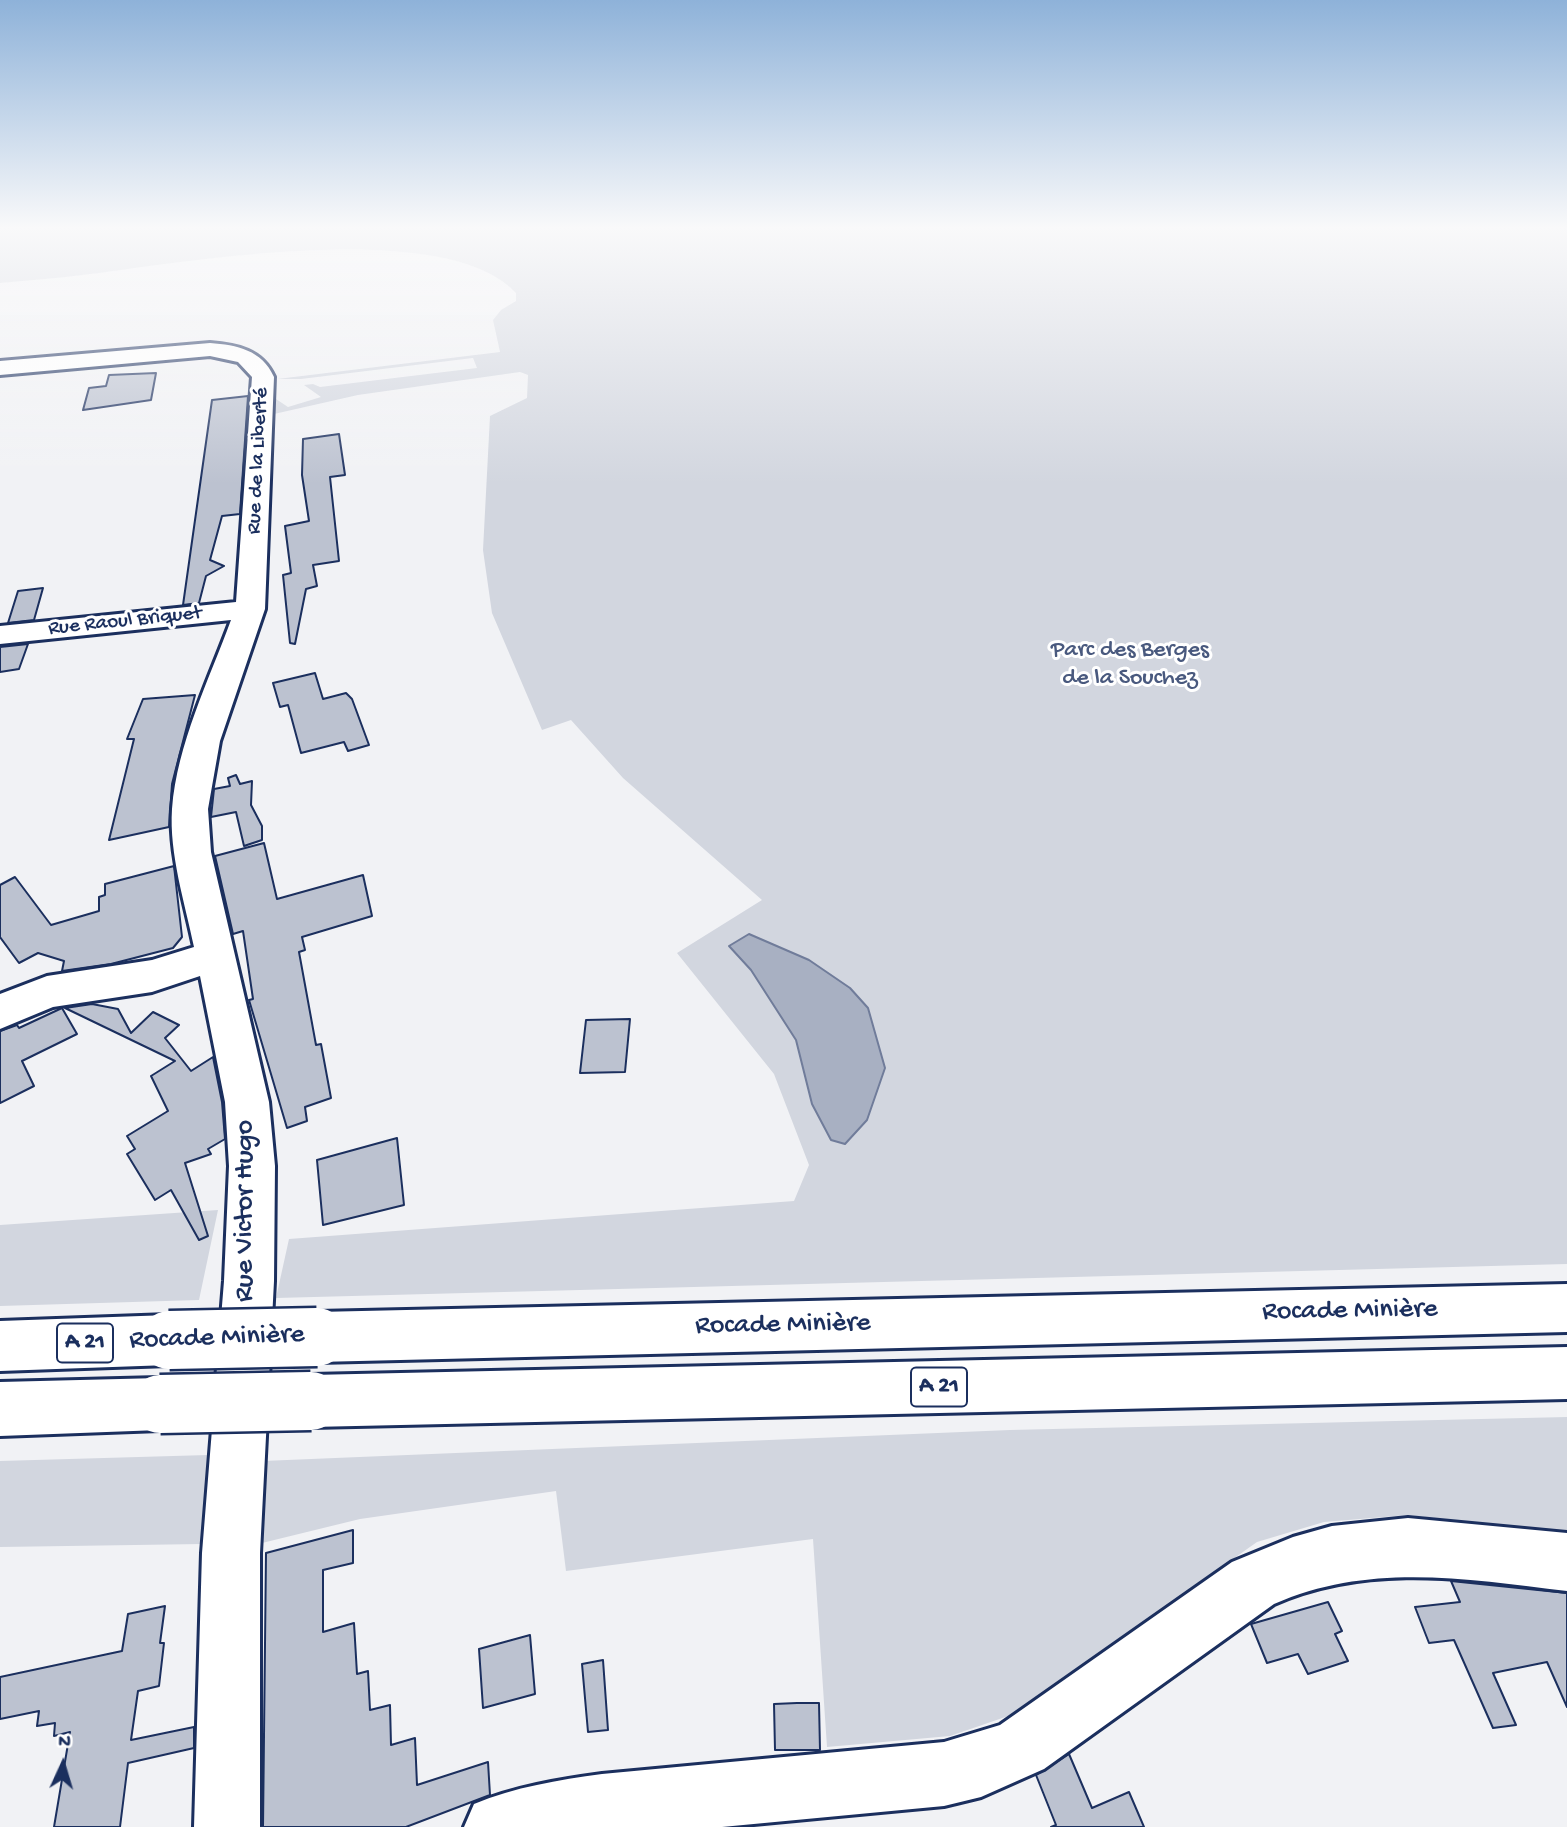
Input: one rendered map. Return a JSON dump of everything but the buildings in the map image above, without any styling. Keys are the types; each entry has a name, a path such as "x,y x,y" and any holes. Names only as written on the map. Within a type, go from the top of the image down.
{"main road":[{"name":"Rue de la Liberté","path":"0,368 186,349 230,353 251,360 260,368 263,377 250,609"},
{"name":"Rue Raoul Briquet","path":"0,635 250,609"},
{"name":"Rue Victor Hugo","path":"226,1827 230,1553 249,1268 252,1166 247,1102 193,852 190,808 203,741 250,609"},
{"path":"0,1013 47,992 152,976 216,955"},
{"name":"Rocade Minière","path":"0,1346 317,1336 1567,1308"},
{"name":"A 21","path":"0,1409 1567,1373"},
{"path":"497,1827 548,1814 602,1806 944,1774 981,1765 1022,1747 1253,1583 1281,1569 1341,1550 1430,1546 1567,1562"}],"green space":[{"name":"Parc des Berges de la Souchez","path":"498,313 1567,313 1567,1264 276,1298 289,1239 794,1201 809,1165 774,1074 677,953 762,900 623,778 571,720 542,730 492,613 483,550 490,416 527,398 528,375 520,372 358,395 274,414 273,397 288,407 321,397 304,385 313,384 320,387 477,368 473,358 301,379 277,379 500,352 493,320"},
{"path":"218,1210 199,1300 0,1306 0,1225"},
{"path":"1567,1417 1567,1533 1408,1515 1324,1522 1257,1542 1014,1714 950,1736 827,1747 813,1539 566,1571 556,1491 360,1519 262,1543 263,1461 1010,1430"},
{"path":"208,1455 202,1544 0,1547 0,1461"}],"water":[{"path":"749,934 809,960 850,988 868,1008 885,1068 867,1120 845,1144 831,1140 812,1104 796,1040 751,970 729,946"}]}
